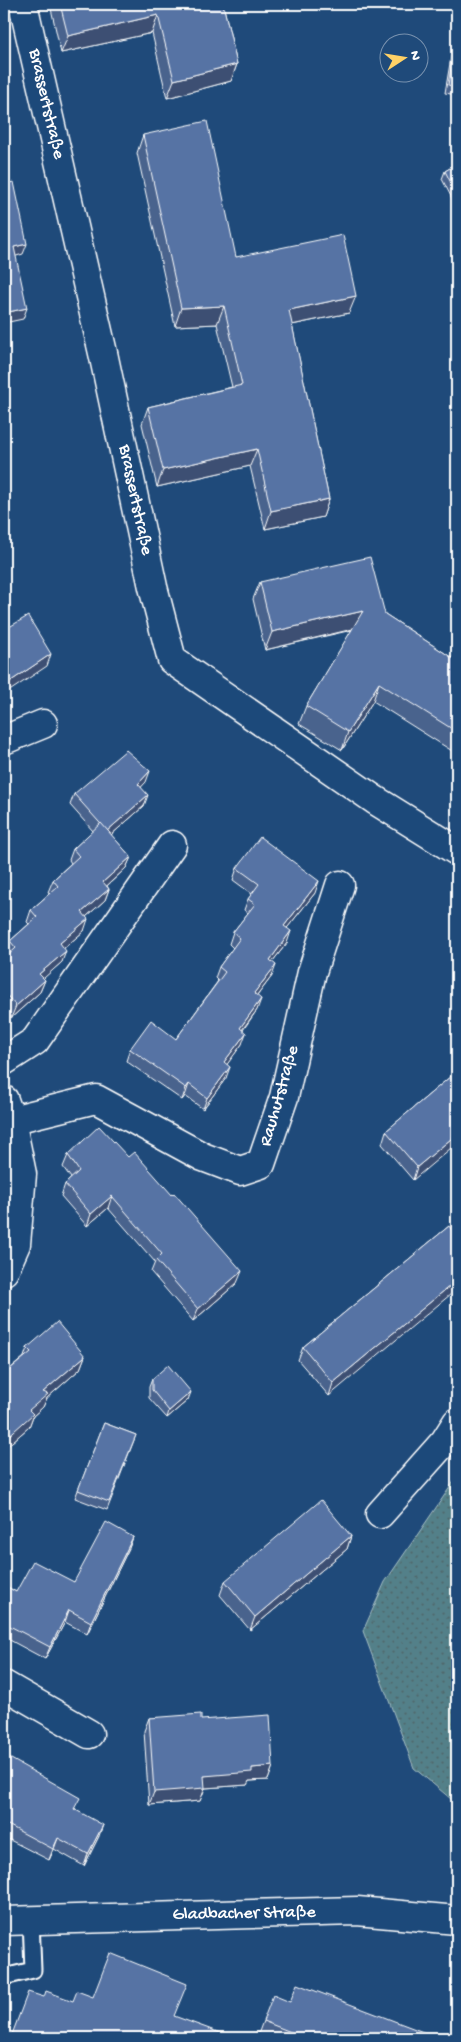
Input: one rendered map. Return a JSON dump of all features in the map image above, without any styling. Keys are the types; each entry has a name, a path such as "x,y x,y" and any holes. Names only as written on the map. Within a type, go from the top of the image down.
{"street":[{"name":"Brassertstraße","path":"23,4 172,660 375,800 457,851"},
{"path":"4,740 43,724"},
{"path":"4,1061 35,1041 172,845"},
{"name":"Rauhutstraße","path":"4,1272 16,1244 22,1174 8,1110 96,1099 203,1157 240,1170 260,1164 284,1097 312,972 340,884"},
{"path":"380,1514 445,1441 457,1422"},
{"path":"4,1685 89,1734"},
{"name":"Gladbacher Straße","path":"4,1921 358,1911 457,1920"}],"lane":[{"path":"4,1977 33,1970 31,1920"}],"green space":[{"path":"457,1477 457,1804 414,1768 363,1631 385,1582"}],"building":[{"path":"60,4 223,4 237,64 174,80 158,15 68,36"},
{"path":"457,32 457,87 448,85"},
{"path":"207,121 236,257 343,235 356,296 289,310 329,499 271,511 257,449 163,470 148,407 242,385 224,306 181,308 143,135"},
{"path":"457,164 457,195 445,171"},
{"path":"14,182 27,244 14,247 27,308 4,313 4,184"},
{"path":"370,557 385,614 457,661 457,732 379,683 348,732 306,706 363,611 272,632 260,582"},
{"path":"28,616 51,654 5,685 7,689 4,691 4,630"},
{"path":"126,750 150,771 138,784 148,795 107,831 74,794"},
{"path":"101,823 131,857 103,882 109,889 82,912 88,919 60,943 66,951 39,974 45,980 16,1006 4,992 4,959 16,948 10,941 37,917 31,910 58,886 53,880 79,856 73,849"},
{"path":"260,837 319,881 284,926 291,931 270,960 276,965 254,993 261,999 240,1028 246,1033 224,1062 230,1067 207,1098 189,1084 186,1088 130,1049 151,1020 176,1039 225,972 219,967 240,938 233,932 255,904 248,899 259,884 237,868"},
{"path":"457,1071 457,1134 417,1167 386,1131"},
{"path":"99,1126 128,1157 134,1152 172,1195 174,1193 242,1271 198,1309 156,1260 162,1254 112,1196 91,1214 65,1184 79,1171 68,1155"},
{"path":"449,1226 457,1237 457,1280 333,1383 303,1347"},
{"path":"57,1322 85,1356 43,1392 48,1394 29,1410 33,1414 4,1440 4,1374 31,1352 27,1348"},
{"path":"168,1365 191,1392 169,1411 152,1390 152,1379"},
{"path":"104,1423 136,1435 109,1502 78,1490"},
{"path":"321,1500 351,1536 255,1617 225,1581"},
{"path":"106,1522 133,1537 91,1622 69,1610 50,1647 4,1623 4,1585 16,1592 33,1561 74,1582"},
{"path":"201,1714 201,1720 270,1715 273,1766 252,1768 252,1772 204,1776 205,1788 154,1792 149,1718"},
{"path":"4,1755 80,1798 74,1809 103,1825 88,1854 58,1838 53,1849 4,1823"},
{"path":"110,1953 187,1984 174,2016 234,2038 11,2037 28,1992 44,1997 46,1991 73,2001 77,1991 93,1997"},
{"path":"297,1984 439,2038 306,2038 263,2021 273,1995 290,2002"}]}
